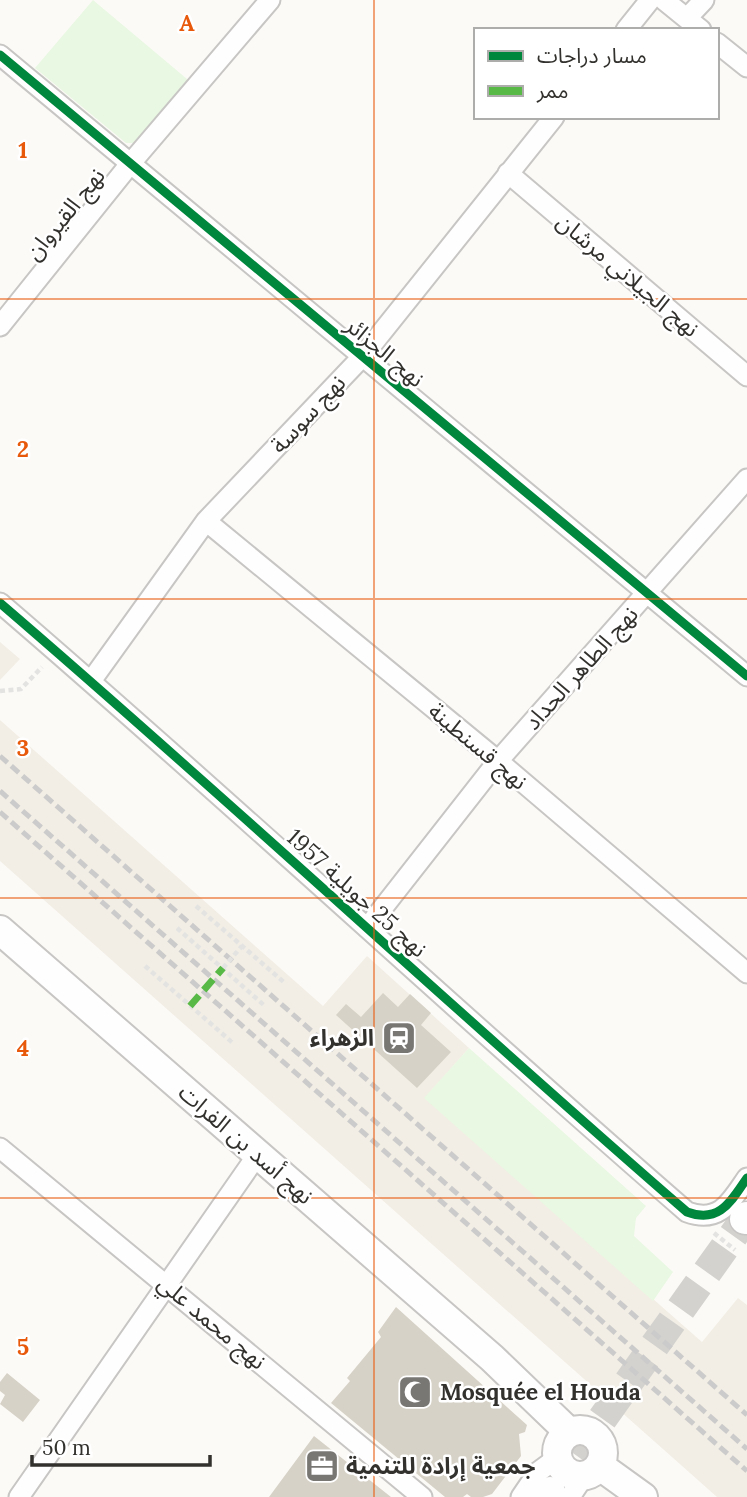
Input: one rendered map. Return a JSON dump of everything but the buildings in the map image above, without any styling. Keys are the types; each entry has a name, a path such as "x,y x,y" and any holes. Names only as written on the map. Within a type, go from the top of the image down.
{"main road":[{"name":"نهج أسد بن الفرات","path":"0,930 492,1357 569,1432"},
{"path":"584,1429 598,1437 604,1452 570,1485 573,1475 566,1471 557,1458 559,1443 569,1432 584,1429"},
{"path":"570,1485 643,1497"}],"street":[{"name":"نهج القيروان","path":"0,326 130,164 270,0"},
{"path":"628,28 650,0"},
{"path":"664,0 694,24 704,0"},
{"path":"719,45 747,67"},
{"name":"نهج الجزائر","path":"0,55 747,676"},
{"name":"نهج سوسة","path":"91,681 206,521 362,358 552,119"},
{"name":"نهج الجيلاني مرشان","path":"508,173 747,376"},
{"name":"نهج الطاهر الحداد","path":"367,928 498,761 747,479"},
{"name":"نهج قسنطينة","path":"206,521 498,761 747,973"},
{"name":"نهج 25 جويلية 1957","path":"0,603 91,681 593,1132 687,1212 704,1216 721,1211 747,1178"},
{"name":"نهج محمد علي","path":"0,1148 422,1497"},
{"path":"19,1497 258,1154"},
{"path":"521,1497 538,1472 557,1458"}],"path":[{"path":"0,691 21,689 57,652"},
{"path":"196,906 286,984"},
{"path":"177,928 266,1007"},
{"path":"223,968 242,946"},
{"path":"145,966 234,1044"}],"shaded area":[{"path":"0,642 20,659 0,680"},
{"path":"0,720 323,1006 367,956 469,1048 425,1098 702,1342 738,1298 747,1305 747,1497 717,1497 0,861"}],"green space":[{"path":"93,0 193,84 145,143 126,143 35,68"},
{"path":"469,1048 646,1206 636,1218 634,1236 673,1272 653,1301 424,1098"}],"tunnel":[{"path":"550,1492 745,1219"}],"railway":[{"path":"0,756 747,1415"},
{"path":"0,791 747,1449"},
{"path":"0,812 747,1471"}],"marked path":[{"path":"190,1006 223,968"}],"cycle path":[{"path":"0,55 747,676"},
{"path":"0,603 687,1212 698,1215 716,1213 730,1202 747,1178"}],"place":[{"name":"الزهراء","path":"399,1038"},
{"name":"Mosquée el Houda","path":"415,1392"},
{"name":"جمعية إرادة للتنمية","path":"322,1466"}]}
